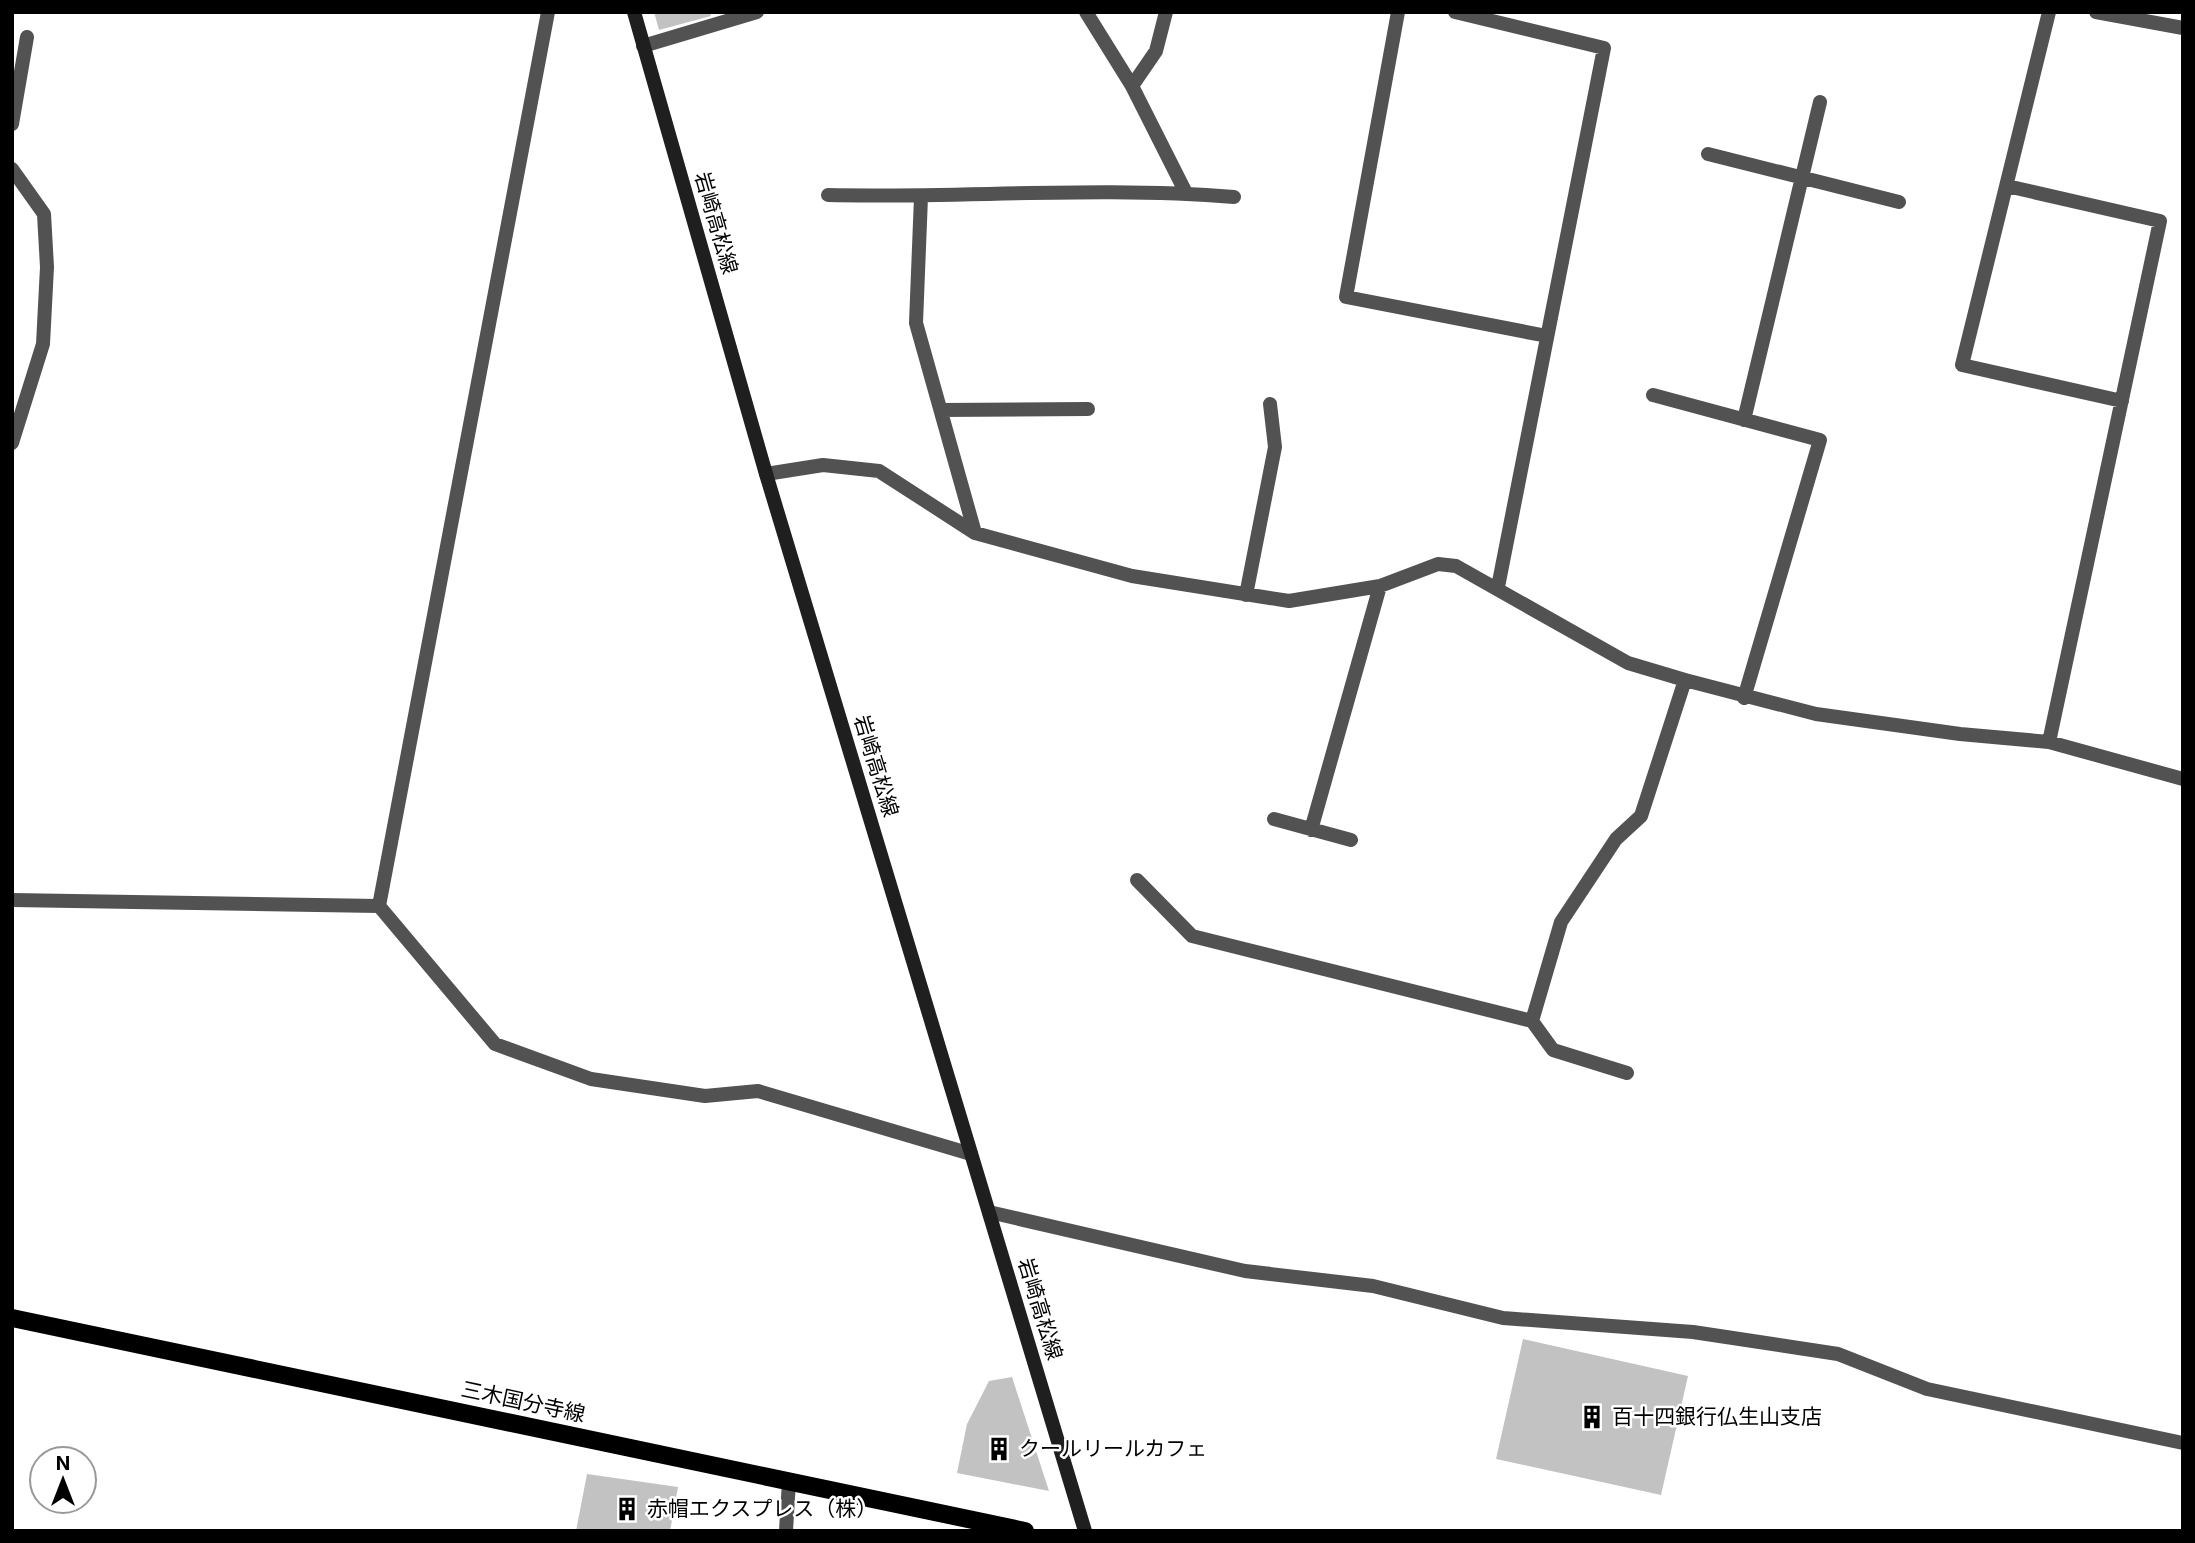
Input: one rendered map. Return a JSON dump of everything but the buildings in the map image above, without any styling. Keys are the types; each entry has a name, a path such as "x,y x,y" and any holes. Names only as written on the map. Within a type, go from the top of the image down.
{"main road":[{"name":"岩崎高松線","path":"634,12 766,474 1085,1531"},
{"name":"三木国分寺線","path":"12,1318 1025,1531"}],"street":[{"path":"379,906 548,12"},
{"path":"643,46 757,12"},
{"path":"1086,12 1132,86 1186,193"},
{"path":"1132,86 1156,51 1166,12"},
{"path":"1398,12 1346,297 1547,336"},
{"path":"1455,12 1604,48 1498,587"},
{"path":"2049,12 1962,365 2122,401"},
{"path":"2096,12 2183,28"},
{"path":"12,124 27,37"},
{"path":"1744,420 1820,102"},
{"path":"1708,154 1899,202"},
{"path":"12,169 44,215 47,267 43,344 12,443"},
{"path":"2007,186 2161,221 2049,742"},
{"path":"828,195 922,197 1186,193 1234,197"},
{"path":"922,197 916,323 975,533"},
{"path":"1653,395 1819,440 1744,698"},
{"path":"1246,595 1275,447 1270,404"},
{"path":"941,410 1088,409"},
{"path":"766,474 823,465 879,471 975,533 1132,576 1289,601 1380,586 1438,564 1456,566 1498,587 1628,663 1744,698 1829,716 1960,734 2049,742 2183,779"},
{"path":"1311,830 1380,586"},
{"path":"1532,1021 1561,922 1616,839 1641,816 1685,680"},
{"path":"1274,819 1351,840"},
{"path":"1137,880 1192,936 1532,1021 1553,1050 1627,1073"},
{"path":"12,900 379,906 495,1044 591,1079 705,1096 758,1091 971,1154"},
{"path":"989,1212 1245,1271 1373,1286 1503,1318 1693,1332 1838,1354 1927,1389 2183,1443"},
{"path":"786,1531 789,1481"}],"place":[{"name":"百十四銀行仏生山支店","path":"1592,1417"},
{"name":"クールリールカフェ","path":"999,1449"},
{"name":"赤帽エクスプレス（株）","path":"627,1509"}]}
